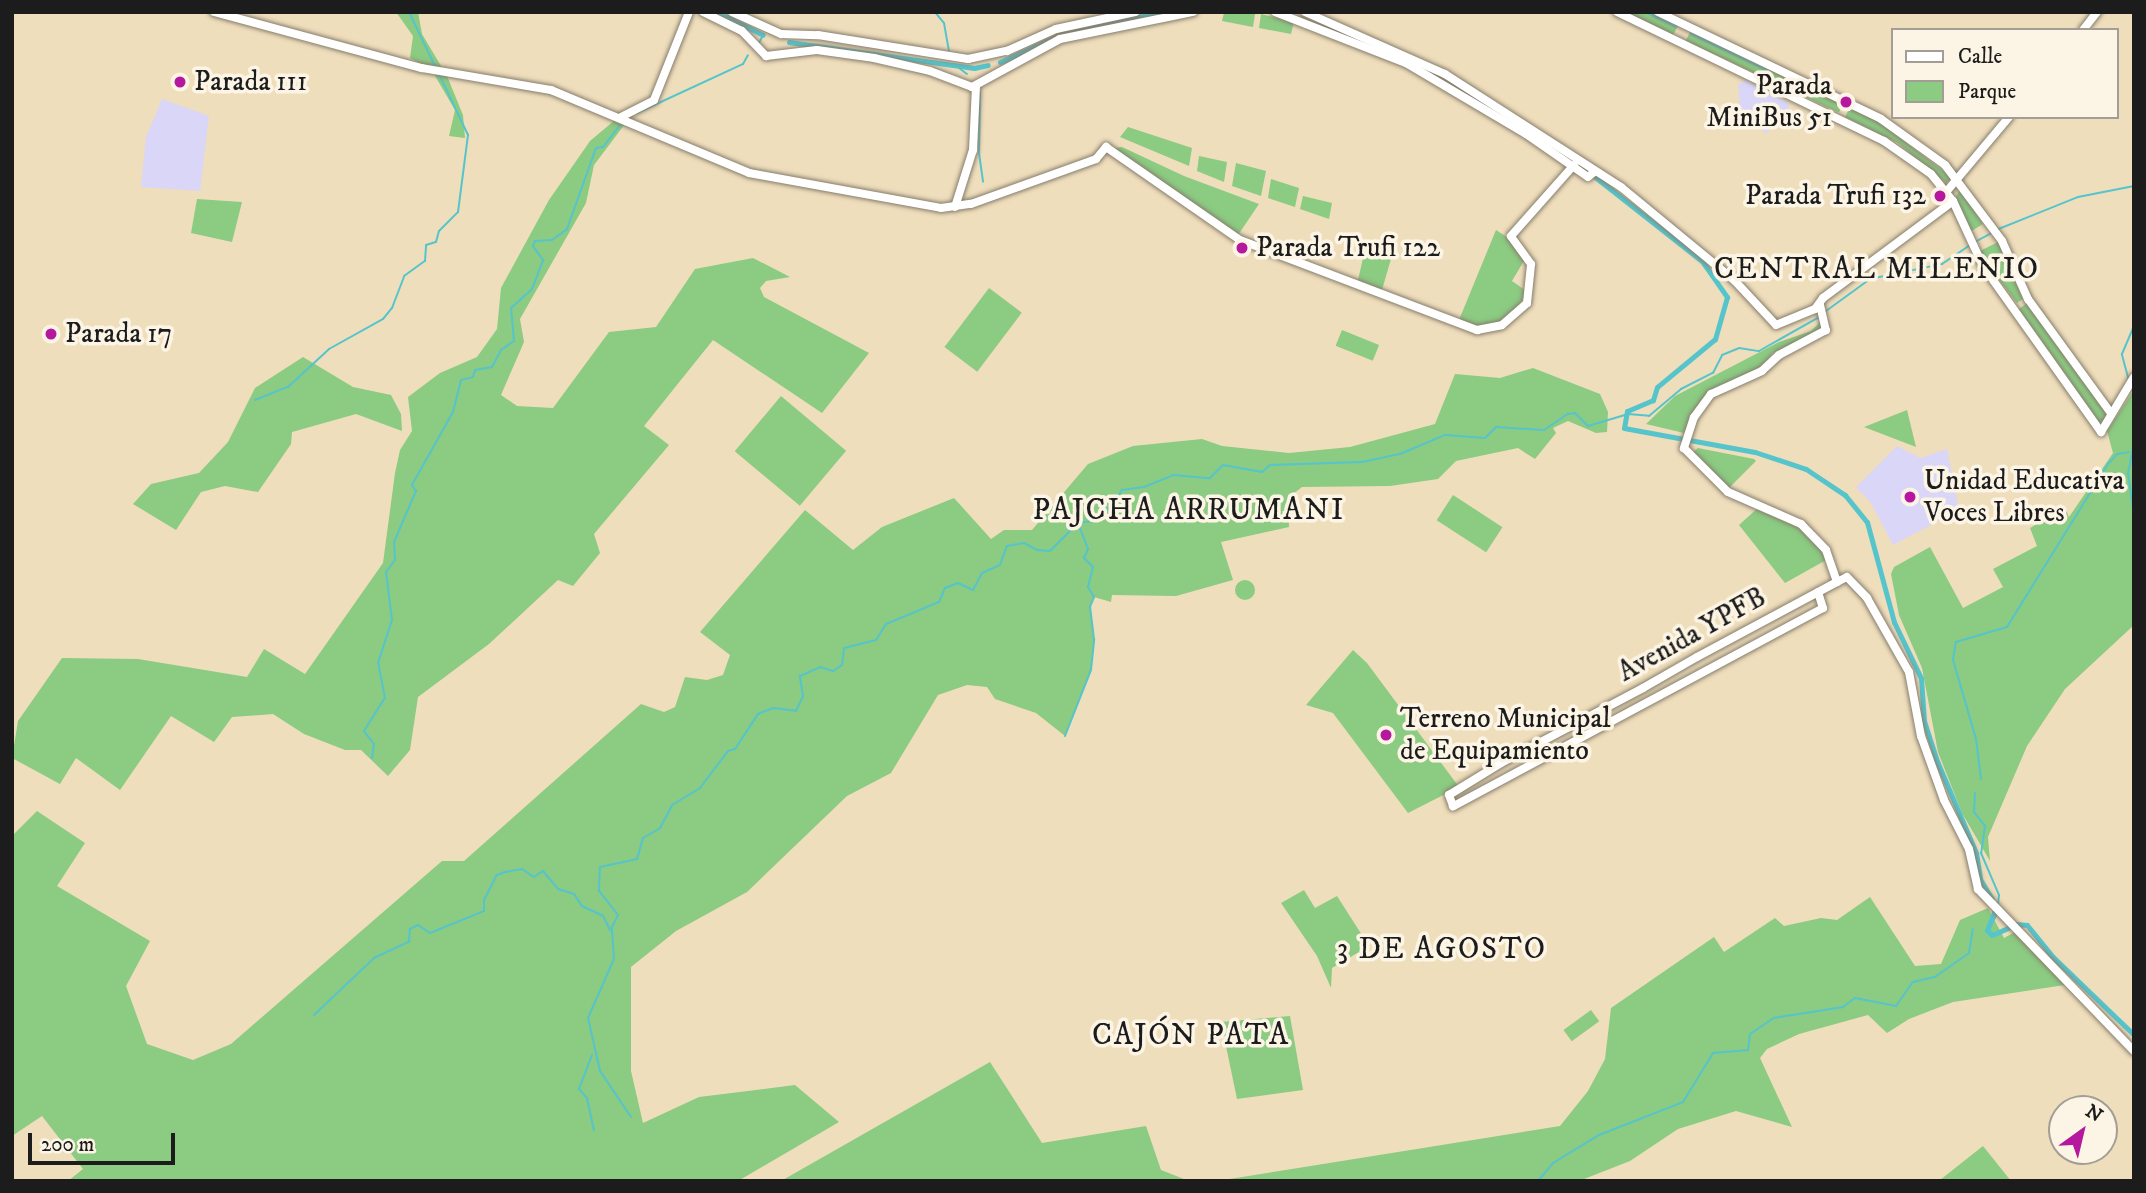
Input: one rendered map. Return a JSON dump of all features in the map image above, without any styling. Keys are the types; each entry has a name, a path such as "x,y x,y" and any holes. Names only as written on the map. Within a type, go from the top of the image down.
{"street":[{"path":"214,12 425,69 551,90 621,117 749,173 955,207 1096,159 1105,147 1240,240 1477,330 1502,326 1527,303 1533,281 1531,264 1511,236 1574,164"},
{"path":"621,117 654,100 689,12"},
{"path":"703,12 742,31 760,54 817,50 874,58 976,86 1071,36 1193,12"},
{"path":"732,12 781,34 818,35 968,59 990,56 1056,29 1135,12"},
{"path":"1275,12 1406,63 1591,175 1622,187 1724,271 1776,325 1823,310"},
{"path":"1305,12 1405,53 1461,82 1591,175"},
{"path":"1617,12 1884,141 1931,174 1953,201 1983,266 2101,432 2110,412 2132,381"},
{"path":"1658,12 1881,119 1945,165 2002,241 2028,299 2110,412"},
{"path":"2084,28 2095,13"},
{"path":"990,56 998,73"},
{"path":"955,207 975,139 976,86"},
{"path":"1947,191 2006,119"},
{"path":"1837,582 1826,550 1801,524 1723,489 1686,453 1687,440 1695,417 1711,394 1762,371 1779,355 1826,330 1823,298 1953,201"},
{"name":"Avenida YPFB","path":"1818,592 1823,608 1458,804 1449,795 1818,592 1847,577 1867,598 1909,672 1916,718 1944,800 1969,849 1974,881 1993,905 2134,1051"},
{"path":"1458,804 1461,788"}],"shaded area":[{"path":"1745,80 1788,102 1789,108 1766,134 1740,110 1738,85"},
{"path":"162,99 209,116 200,191 141,187 146,137"},
{"name":"Unidad Educativa Voces Libres","path":"1897,446 1920,458 1947,449 1959,510 1893,545 1871,503 1856,487"}],"green space":[{"path":"396,12 418,12 422,34 447,76 463,115 465,138 449,136 455,110 431,69 410,58 413,36"},
{"path":"1624,12 1649,12 1678,26 1673,35"},
{"path":"1224,13 1255,14 1253,27 1222,21"},
{"path":"1261,14 1294,22 1291,34 1259,28"},
{"path":"1690,32 1843,103 1839,112 1686,41"},
{"path":"1850,107 1879,122 1951,177 1946,183 1898,143 1845,117"},
{"path":"615,120 625,124 594,165 586,203 520,319 524,342 501,395 517,406 553,408 609,332 656,327 695,269 753,258 790,277 766,281 760,288 764,297 869,353 822,413 713,340 644,426 669,445 594,534 600,553 573,586 558,580 489,644 418,697 410,750 388,776 361,750 345,750 304,734 273,714 232,717 214,742 171,716 120,790 76,758 60,784 12,758 18,721 62,658 138,659 247,677 264,649 305,674 383,563 400,450 412,431 408,397 440,373 477,357 497,329 501,288 549,200 590,141"},
{"path":"1128,127 1192,148 1189,166 1120,137"},
{"path":"1122,147 1184,176 1259,204 1238,235 1113,148"},
{"path":"1199,156 1227,162 1224,182 1197,171"},
{"path":"1236,163 1266,171 1261,196 1232,186"},
{"path":"1271,179 1299,188 1295,207 1268,198"},
{"path":"1960,190 1983,224 1970,232 1955,198"},
{"path":"1303,196 1332,203 1329,219 1300,209"},
{"path":"197,199 242,202 232,242 191,233"},
{"path":"1496,230 1513,241 1525,259 1512,281 1528,292 1509,318 1485,327 1472,325 1459,320"},
{"path":"1998,242 2023,299 2017,303 1978,252"},
{"path":"1366,245 1393,252 1382,290 1358,280"},
{"path":"989,288 1022,313 977,372 944,347"},
{"path":"2027,303 2107,414 2104,420 2099,422 2019,309"},
{"path":"1822,320 1823,327 1814,336 1773,353 1761,367 1709,392 1684,433 1646,424 1675,396 1779,342 1811,331"},
{"path":"1342,330 1379,345 1373,361 1336,346"},
{"path":"303,357 353,387 391,395 401,414 402,431 356,414 292,432 291,444 258,492 225,486 201,492 176,530 133,504 151,484 199,473 228,442 255,388"},
{"path":"1533,368 1600,394 1608,412 1607,432 1596,433 1568,421 1553,428 1556,433 1535,459 1518,448 1456,461 1438,479 1390,486 1302,487 1288,498 1289,527 1221,542 1233,580 1176,596 1112,595 1111,602 1094,597 1090,607 1094,639 1091,670 1065,736 1036,713 995,699 987,687 967,685 938,695 891,773 847,796 747,892 676,931 631,967 631,1071 643,1123 699,1097 795,1085 839,1122 738,1181 68,1181 83,1169 42,1116 12,1136 12,836 37,811 85,843 57,886 150,941 126,986 147,1044 193,1060 231,1044 442,861 464,861 641,704 664,712 675,707 685,677 707,680 723,675 730,655 700,632 805,510 853,550 882,527 954,498 991,539 1004,530 1032,530 1088,464 1133,446 1202,439 1222,446 1289,453 1350,447 1435,424 1455,374 1500,378"},
{"path":"2134,390 2134,625 2065,689 2027,746 1988,837 1990,861 1962,813 1938,752 1922,668 1899,615 1891,574 1894,567 1930,547 1963,608 2003,587 1993,569 2037,546 2030,528 2065,508 2069,517 2113,453 2107,431"},
{"path":"781,396 846,451 800,506 735,451"},
{"path":"1907,410 1916,447 1864,427"},
{"path":"1698,448 1756,461 1729,488 1692,453"},
{"path":"1453,495 1502,527 1486,552 1437,520"},
{"path":"1760,506 1810,534 1828,559 1785,583 1739,525"},
{"path":"1241,580 1249,580 1255,590 1249,600 1241,600 1235,594 1235,586"},
{"name":"Terreno Municipal de Equipamiento","path":"1353,650 1367,663 1459,787 1408,813 1333,713 1306,705"},
{"path":"1304,890 1315,908 1337,896 1369,946 1332,968 1331,988 1317,956 1281,903"},
{"path":"1870,897 1915,966 1941,964 1960,920 1988,908 2004,938 2015,932 2071,984 1953,1002 1909,1019 1887,1033 1868,1015 1799,1034 1767,1049 1760,1058 1792,1127 1736,1111 1678,1129 1630,1161 1579,1181 1217,1181 1560,1126 1588,1091 1605,1059 1611,1008 1714,937 1724,952 1775,918 1784,926 1821,918 1837,920"},
{"path":"1591,1010 1599,1021 1572,1041 1563,1030"},
{"path":"1290,1016 1303,1090 1237,1099 1221,1022"},
{"path":"990,1062 1042,1143 1146,1126 1161,1170 1189,1181 781,1181"},
{"path":"1983,1146 2011,1181 1940,1180"}],"waterway":[{"path":"409,12 435,66"},
{"path":"717,12 763,35"},
{"path":"935,12 944,23 949,51"},
{"path":"1000,62 1063,34 1160,12"},
{"path":"1646,12 1675,27"},
{"path":"1691,34 1766,70 1765,77"},
{"path":"759,43 763,35"},
{"path":"789,42 974,68 988,65"},
{"path":"637,113 743,64 748,55"},
{"path":"959,68 967,74"},
{"path":"255,400 288,387 329,349 383,319 392,308 404,276 425,261 426,245 436,242 439,231 458,212 468,135 439,74"},
{"path":"980,92 979,153 983,182"},
{"path":"372,758 374,744 364,731 385,698 378,663 392,620 386,572 395,560 394,542 416,491 412,485 453,412 461,380 473,377 475,370 492,367 501,350 514,341 511,308 532,289 543,260 533,246 535,241 552,240 567,229 596,148 603,147 620,125"},
{"path":"1576,162 1702,261 1727,297 1715,339 1657,387 1653,400 1627,411 1624,428 1755,452 1806,469 1845,495 1867,522 1894,622 1921,678 1924,721 1937,761 1976,853 1980,879 1992,899"},
{"path":"1996,230 2078,197 2134,186"},
{"path":"1975,242 1991,233"},
{"path":"1826,311 1870,279 1942,264 1970,245"},
{"path":"631,1117 600,1071 588,1018 614,959 612,927 618,915 599,891 600,867 637,859 643,838 660,828 672,805 700,788 728,751 735,749 758,714 773,708 796,711 803,696 800,676 820,667 833,671 842,665 844,648 876,640 886,624 939,602 945,588 958,583 973,590 982,573 1000,565 1007,546 1024,543 1037,550 1050,551 1078,523 1092,521 1112,506 1122,490 1144,487 1173,475 1210,478 1223,465 1262,472 1270,465 1362,462 1400,454 1445,435 1485,438 1496,427 1544,430 1568,414 1575,413 1588,426 1628,414 1649,416 1681,389 1713,373 1722,355 1739,348 1759,351 1819,317"},
{"path":"2129,381 2122,354 2134,326"},
{"path":"2134,443 2128,473 2134,515"},
{"path":"1981,779 1976,739 1953,660 1956,642 2007,627 2108,464 2117,454 2129,452"},
{"path":"1065,736 1091,670 1094,639 1090,607 1094,597 1088,587 1093,567 1084,558 1088,549 1078,523"},
{"path":"1975,793 1974,812 1985,826 1981,853 1999,895 1998,905"},
{"path":"314,1015 374,958 409,942 410,929 418,925 430,933 484,911 484,900 497,875 505,872 522,869 534,877 543,871 558,889 574,894 582,906 603,916 610,930"},
{"path":"1996,907 1987,930 1992,935 2010,927"},
{"path":"1991,925 1997,914"},
{"path":"2017,924 2027,925 2052,956 2134,1035"},
{"path":"1538,1181 1553,1163 1599,1135 1683,1102 1713,1053 1748,1050 1750,1034 1774,1018 1843,1007 1855,998 1896,1006 1913,982 1935,977 1969,953 1973,929"},
{"path":"592,1055 579,1089 587,1098 594,1130"}],"place":[{"name":"Parada 111","path":"180,82"},
{"name":"Parada MiniBus 51","path":"1846,102"},
{"name":"Parada Trufi 132","path":"1940,196"},
{"name":"Parada Trufi 122","path":"1242,248"},
{"name":"Parada 17","path":"51,334"},
{"name":"Unidad Educativa Voces Libres","path":"1910,497"},
{"name":"Terreno Municipal de Equipamiento","path":"1386,735"}],"district":[{"name":"CENTRAL MILENIO","path":"1877,270"},
{"name":"PAJCHA ARRUMANI","path":"1189,511"},
{"name":"3 DE AGOSTO","path":"1442,950"},
{"name":"CAJÓN PATA","path":"1191,1036"}]}
